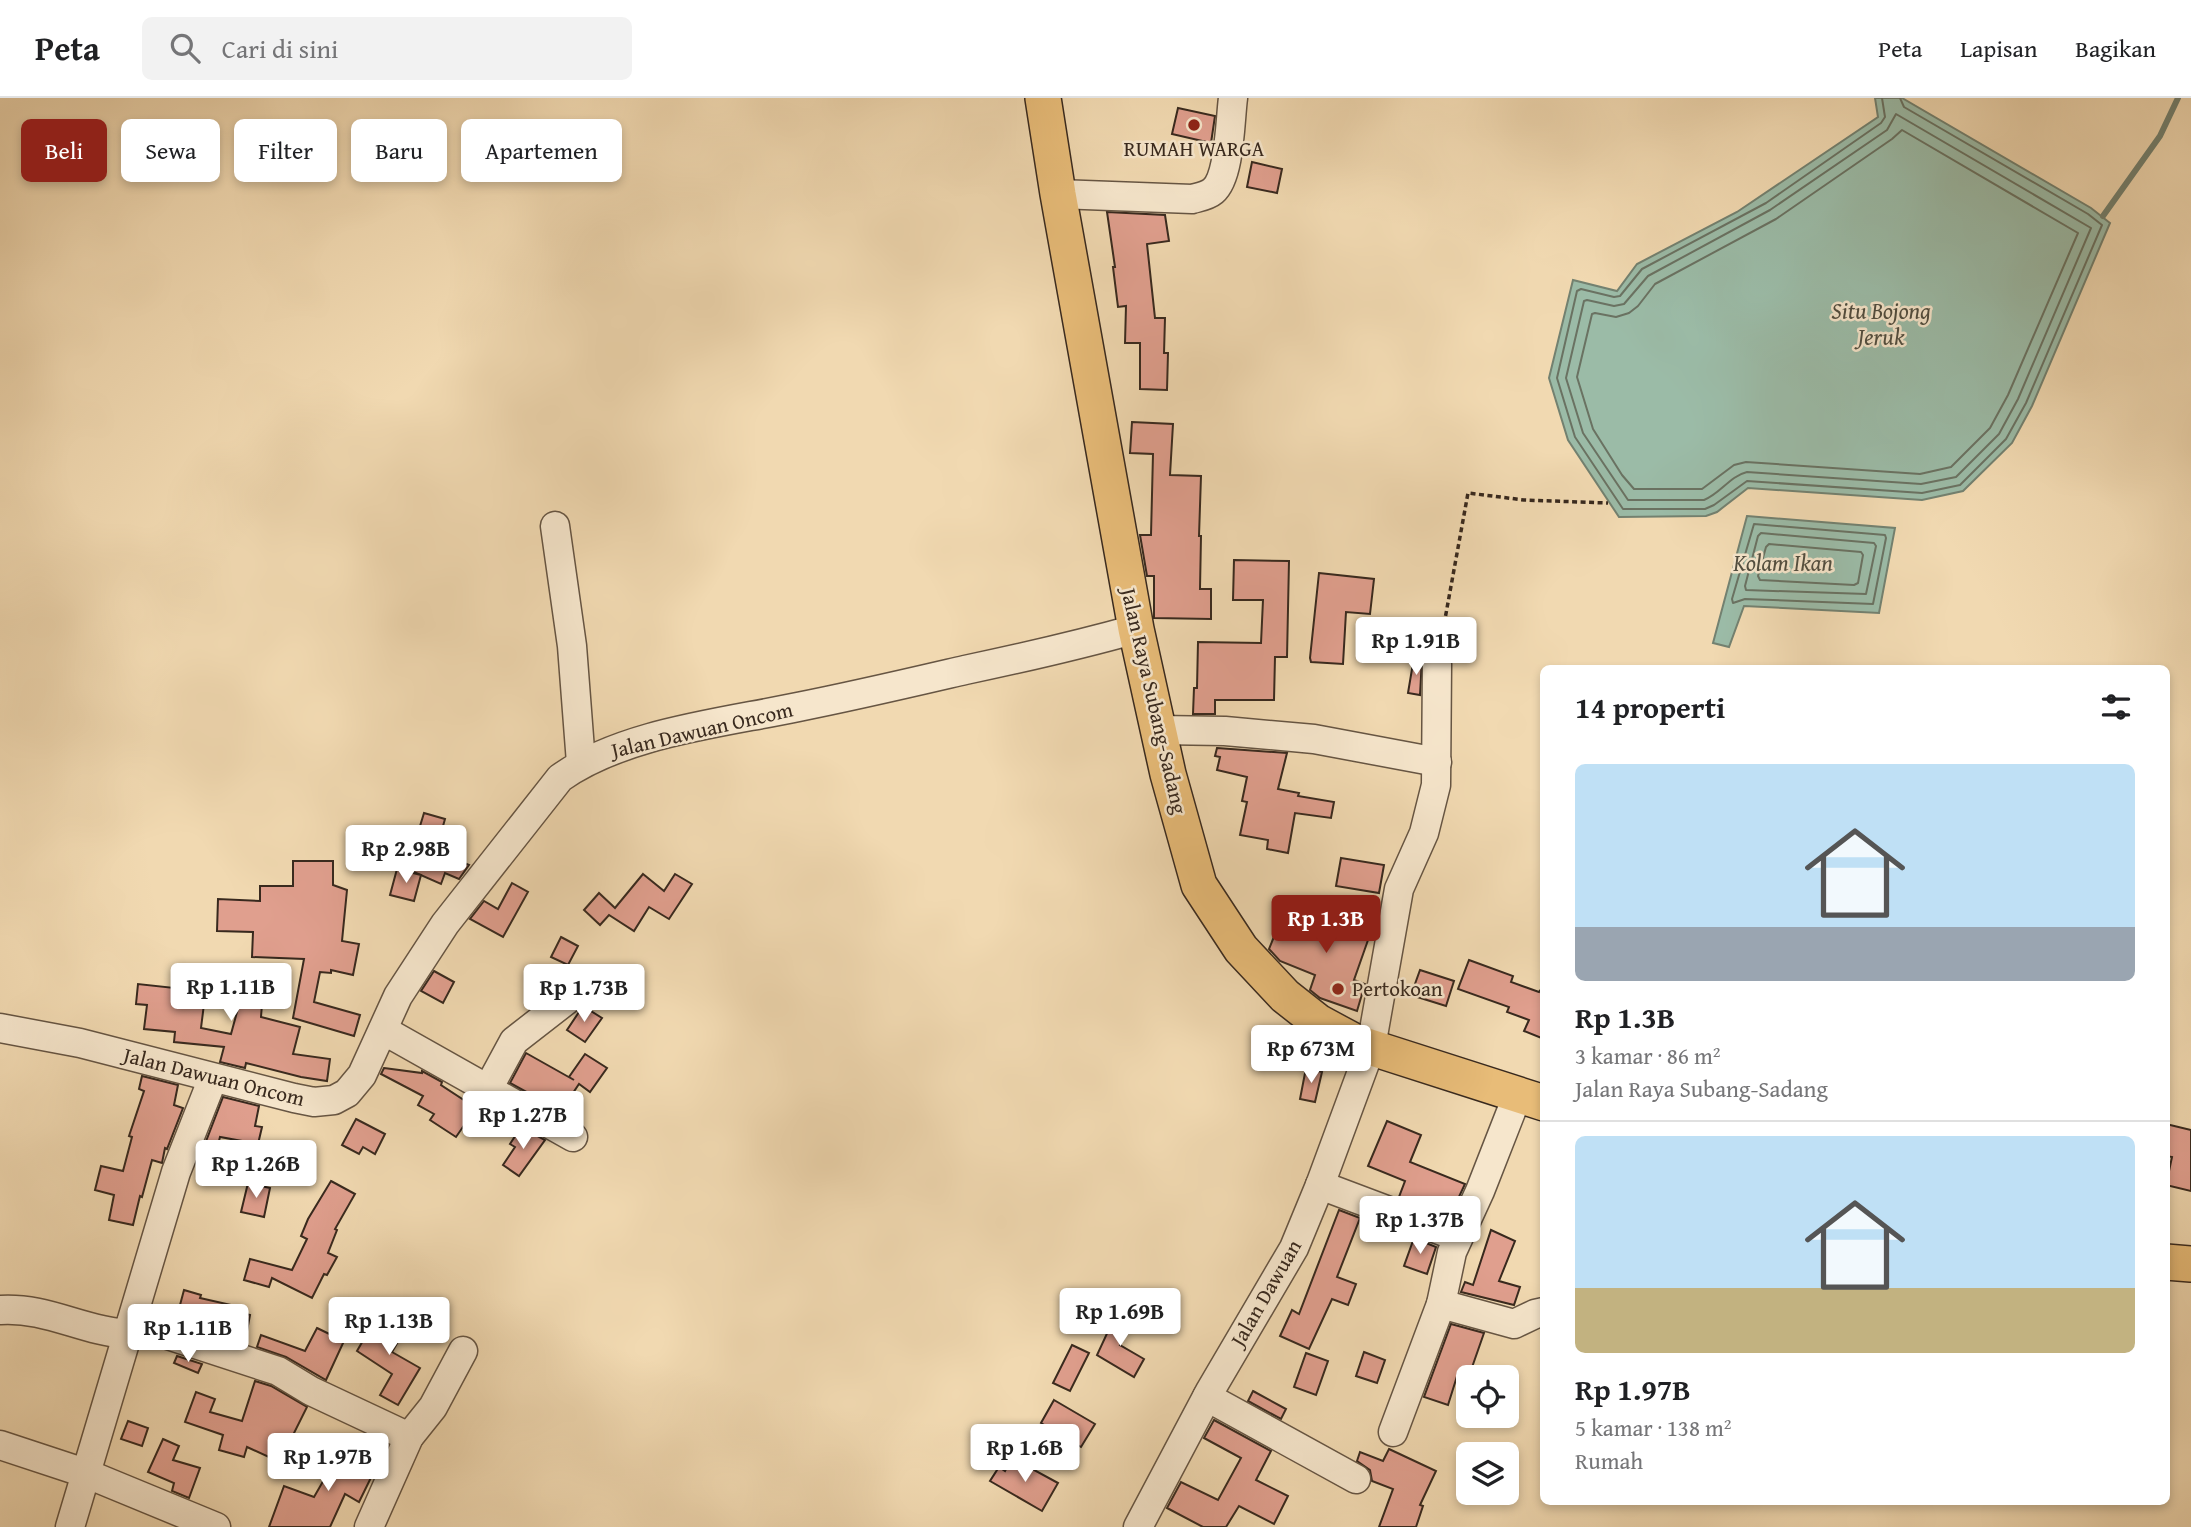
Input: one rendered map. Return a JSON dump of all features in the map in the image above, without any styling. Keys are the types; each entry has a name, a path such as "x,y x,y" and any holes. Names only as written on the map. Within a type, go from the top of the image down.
{"main road":[{"name":"Jalan Raya Subang-Sadang","path":"1043,98 1136,629 1168,774 1199,885 1241,949 1286,996 1318,1022 1337,1034 1371,1047 1531,1099"},
{"path":"2170,1262 2191,1264"}],"street":[{"path":"1058,194 1192,199 1213,192 1224,171 1233,98"},
{"path":"555,526 572,646 581,763"},
{"name":"Jalan Dawuan Oncom","path":"0,1028 80,1043 304,1100 334,1100 347,1093 362,1075 398,996 445,924 560,778 581,763 609,750 655,737 1040,654 1136,629"},
{"name":"Jalan Dawuan","path":"1138,1527 1207,1396 1294,1248 1371,1047 1399,889 1424,833 1436,785 1437,664"},
{"path":"1159,730 1224,731 1314,739 1437,762"},
{"path":"488,1089 514,1041 568,999"},
{"path":"383,1030 573,1137"},
{"path":"69,1527 176,1172 213,1078"},
{"path":"1392,1432 1441,1304 1452,1252 1458,1237 1531,1099"},
{"path":"1320,1185 1458,1237"},
{"path":"1441,1304 1514,1324 1540,1313"},
{"path":"0,1310 16,1309 49,1314 109,1333 129,1329 278,1371 312,1391 408,1437"},
{"path":"369,1527 408,1437 433,1407 463,1351"},
{"path":"1207,1396 1356,1479"},
{"path":"0,1445 85,1473 216,1527"}],"path":[{"path":"1437,664 1468,492 1524,500 1608,503"}],"water":[{"name":"Situ Bojong Jeruk","path":"1875,98 1902,98 2091,208 2110,223 2032,406 2012,443 1963,491 1922,500 1748,488 1717,512 1706,516 1619,517 1568,440 1549,378 1573,280 1617,291 1637,264 1737,212 1878,117"},
{"name":"Kolam Ikan","path":"1747,516 1895,528 1879,613 1744,606 1729,647 1713,643"}],"building":[{"name":"RUMAH WARGA","path":"1178,108 1215,116 1211,143 1172,134"},
{"path":"1252,162 1282,169 1277,193 1247,187"},
{"path":"1107,212 1165,215 1169,241 1147,244 1155,318 1165,318 1167,390 1140,389 1140,343 1125,343 1126,306 1118,307"},
{"path":"1132,422 1173,424 1170,475 1201,476 1200,589 1211,589 1211,619 1154,618 1154,576 1147,576 1140,535 1151,535 1153,454 1130,453"},
{"path":"1234,560 1289,561 1287,657 1275,657 1274,700 1215,700 1215,714 1193,714 1194,688 1197,688 1198,642 1261,643 1263,600 1233,600"},
{"path":"1319,573 1374,579 1370,614 1346,612 1343,664 1311,662"},
{"path":"1414,657 1422,658 1420,695 1408,693"},
{"path":"1217,748 1287,753 1278,789 1299,793 1298,796 1334,802 1331,818 1295,813 1288,853 1267,849 1268,840 1240,835 1247,802 1242,801 1247,777 1217,770 1220,757 1215,756"},
{"path":"424,813 445,819 436,851 469,865 459,879 445,873 441,884 407,869"},
{"path":"1341,858 1384,865 1379,893 1336,886"},
{"path":"293,861 333,861 333,885 347,890 342,941 359,944 353,975 331,970 331,973 320,972 314,1002 360,1015 354,1036 293,1018 304,959 252,957 253,932 217,931 218,899 260,901 260,886 293,886"},
{"path":"397,869 421,875 414,901 390,895"},
{"path":"643,874 664,891 675,874 692,884 669,919 649,907 634,931 609,915 600,925 584,910 599,893 615,908"},
{"path":"512,883 528,892 503,937 470,919 484,901 498,909"},
{"path":"1284,912 1334,932 1340,913 1374,923 1354,980 1365,984 1357,1011 1320,998 1310,990 1315,975 1280,961 1269,949"},
{"path":"561,937 578,946 568,965 551,957"},
{"path":"1469,960 1513,976 1511,982 1540,991 1540,1037 1524,1031 1529,1020 1507,1012 1509,1007 1458,989"},
{"path":"211,966 265,966 261,1017 300,1027 293,1054 330,1059 327,1081 246,1063 245,1068 220,1062 224,1047 174,1042 175,1032 144,1029 147,1005 136,1004 138,984 174,988 175,984 206,988 201,1028 231,1034 243,990 211,990"},
{"path":"1420,970 1454,981 1446,1006 1411,995"},
{"path":"434,971 454,982 443,1003 421,991"},
{"path":"583,1006 602,1018 585,1042 567,1030"},
{"path":"526,1053 574,1080 569,1077 585,1054 607,1068 590,1092 579,1084 561,1111 510,1083"},
{"path":"384,1068 422,1071 442,1082 441,1085 476,1108 456,1137 430,1120 434,1114 418,1105 423,1096 381,1074"},
{"path":"1306,1068 1322,1072 1315,1102 1300,1099"},
{"path":"142,1076 178,1085 174,1105 183,1108 167,1149 165,1148 162,1163 152,1160 133,1225 109,1220 114,1195 95,1190 101,1166 123,1171 132,1137 129,1136 144,1091 139,1089"},
{"path":"223,1097 259,1106 255,1126 262,1127 258,1144 220,1137 214,1160 200,1157"},
{"path":"356,1119 385,1134 375,1154 363,1147 359,1154 342,1145"},
{"path":"1387,1121 1421,1135 1410,1162 1465,1184 1450,1216 1399,1197 1405,1181 1368,1166"},
{"path":"2170,1125 2191,1130 2191,1191 2170,1186"},
{"path":"521,1127 545,1140 519,1176 503,1165 515,1147 510,1144"},
{"path":"331,1181 355,1194 335,1229 337,1230 328,1253 337,1257 327,1275 324,1274 312,1298 272,1278 269,1287 244,1280 250,1259 292,1270 307,1239 301,1236 308,1219"},
{"path":"248,1183 270,1188 264,1217 241,1212"},
{"path":"1339,1210 1360,1218 1337,1277 1356,1284 1348,1305 1332,1299 1309,1349 1280,1336 1292,1310 1299,1314"},
{"path":"1491,1230 1515,1241 1499,1281 1520,1287 1514,1305 1461,1292 1465,1282 1473,1285"},
{"path":"1414,1238 1436,1247 1427,1274 1404,1266"},
{"path":"184,1290 201,1295 200,1298 231,1305 230,1310 250,1315 245,1342 176,1320"},
{"path":"379,1313 406,1328 392,1352 420,1368 398,1405 380,1395 392,1374 357,1351"},
{"path":"1116,1314 1131,1321 1120,1345 1144,1359 1134,1377 1097,1355"},
{"path":"1451,1324 1484,1333 1473,1365 1456,1365 1456,1380 1448,1405 1424,1397"},
{"path":"317,1328 344,1341 326,1380 286,1357 257,1347 261,1335 305,1351"},
{"path":"1072,1345 1089,1353 1070,1391 1053,1383"},
{"path":"1364,1352 1385,1360 1377,1383 1356,1376"},
{"path":"1306,1353 1328,1361 1316,1395 1294,1387"},
{"path":"177,1356 202,1364 198,1373 174,1363"},
{"path":"255,1381 271,1386 307,1407 293,1435 297,1436 284,1464 247,1447 244,1457 219,1450 223,1435 185,1422 196,1392 215,1399 210,1412 242,1421"},
{"path":"1253,1391 1286,1409 1281,1419 1248,1401"},
{"path":"1054,1400 1095,1424 1081,1447 1041,1423"},
{"path":"1214,1420 1271,1451 1256,1480 1288,1496 1274,1524 1239,1506 1226,1527 1203,1527 1167,1508 1181,1482 1218,1500 1241,1458 1204,1438"},
{"path":"128,1421 148,1428 142,1446 121,1439"},
{"path":"371,1438 387,1445 359,1502 345,1494 330,1527 269,1527 284,1486 314,1497 337,1457 358,1469"},
{"path":"163,1439 179,1446 173,1460 200,1468 189,1498 172,1491 174,1483 148,1472"},
{"path":"1389,1449 1436,1471 1420,1505 1423,1506 1416,1527 1379,1527 1393,1489 1372,1481 1370,1470 1357,1461 1360,1452 1383,1461"},
{"path":"1012,1458 1058,1483 1042,1511 990,1481 999,1467 1005,1471"}],"waterway":[{"path":"2103,216 2160,136 2178,98"}],"place":[{"name":"RUMAH WARGA","path":"1194,125"},
{"name":"Pertokoan","path":"1338,989"}]}
